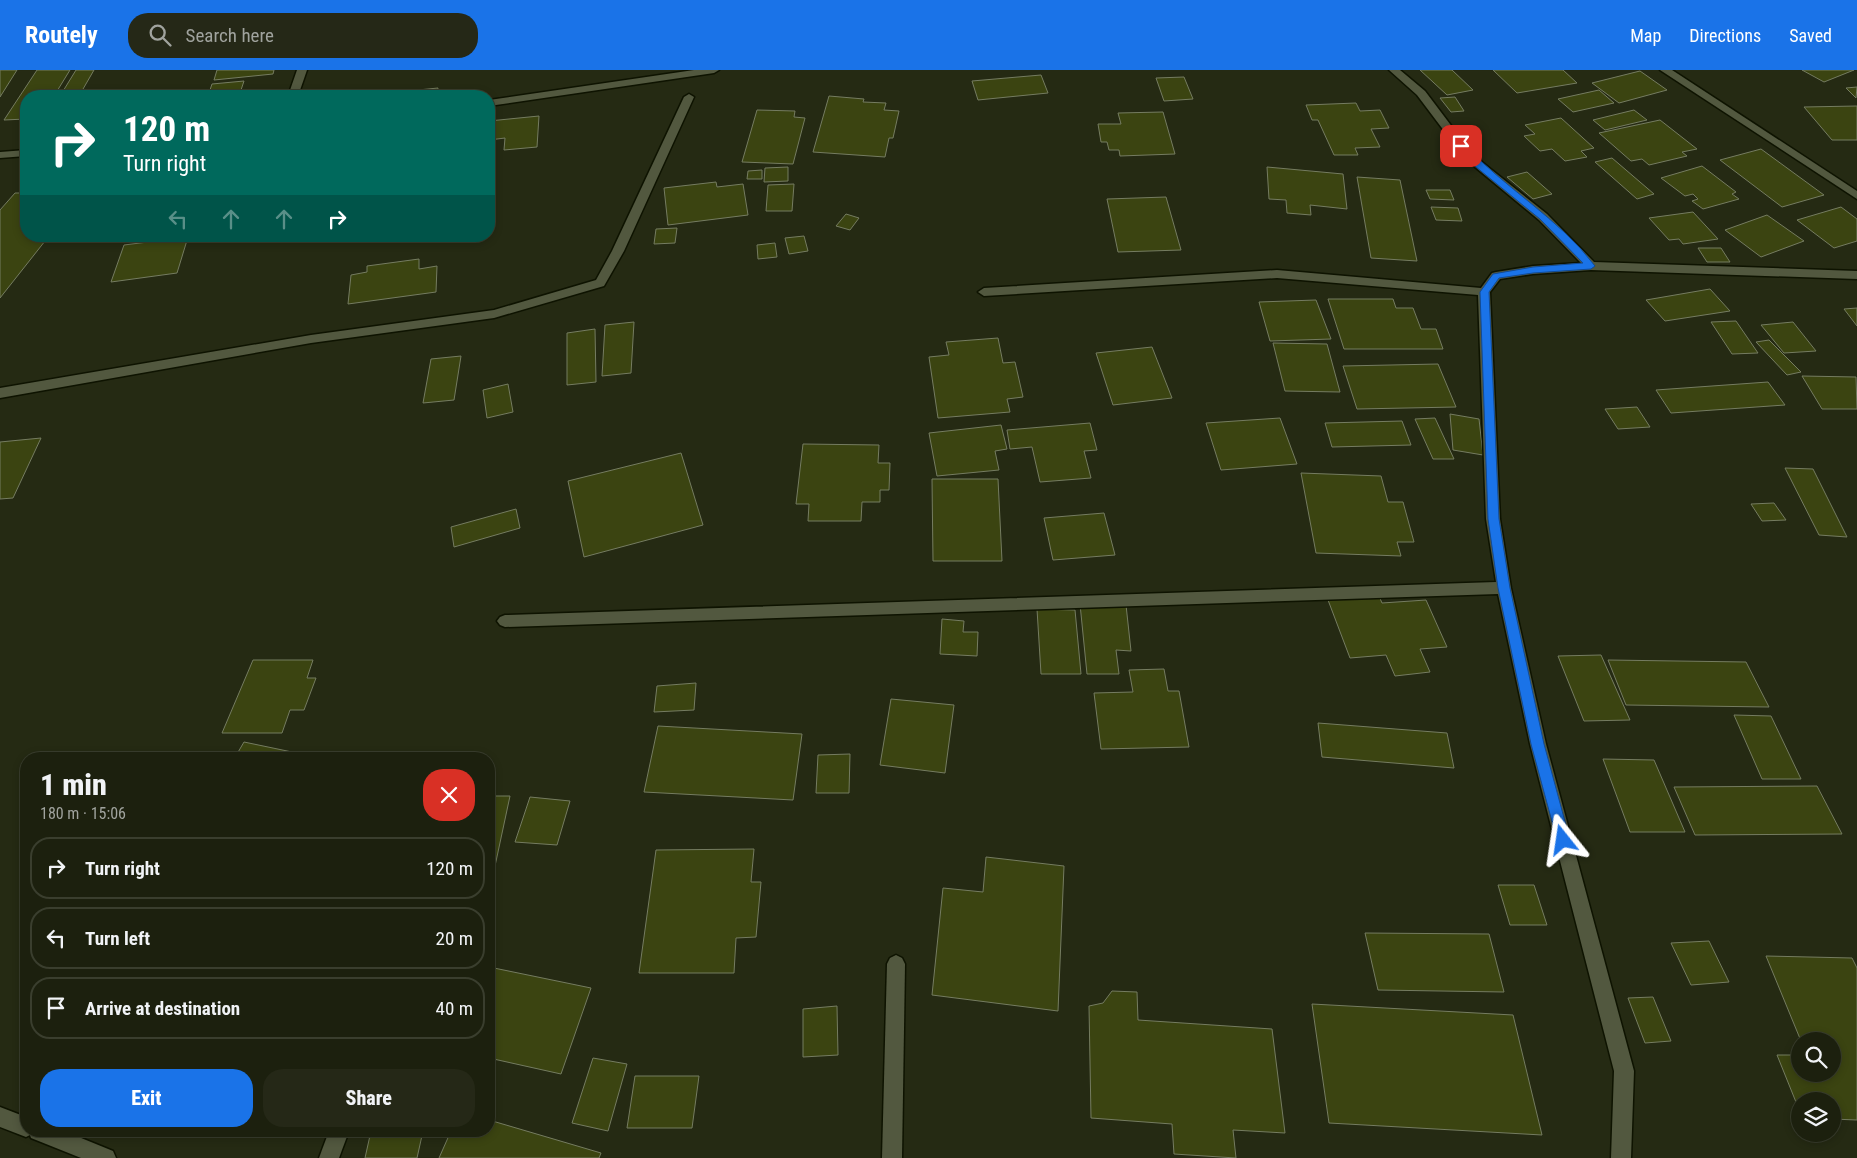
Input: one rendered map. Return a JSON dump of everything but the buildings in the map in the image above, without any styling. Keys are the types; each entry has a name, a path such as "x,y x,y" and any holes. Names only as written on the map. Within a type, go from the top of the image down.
{"street":[{"path":"296,90 302,70"},
{"path":"495,102 714,70"},
{"path":"1394,70 1422,93 1461,146 1479,165 1543,217 1591,266"},
{"path":"1665,70 1857,196"},
{"path":"0,393 311,340 494,314 600,283 618,251 689,97"},
{"path":"0,155 20,153"},
{"path":"1621,1158 1624,1071 1538,744 1504,588 1494,519 1484,292 1496,276 1533,270 1591,266 1857,275"},
{"path":"984,292 1277,274 1484,292"},
{"path":"505,621 1504,588"},
{"path":"892,1158 896,964"},
{"path":"0,1116 20,1124"},
{"path":"53,1137 106,1158"},
{"path":"329,1158 337,1137"}],"route":[{"path":"1461,146 1498,182 1543,217 1591,266 1533,270 1496,276 1484,292 1484,327 1494,519 1504,588 1538,744 1563,840"}]}
